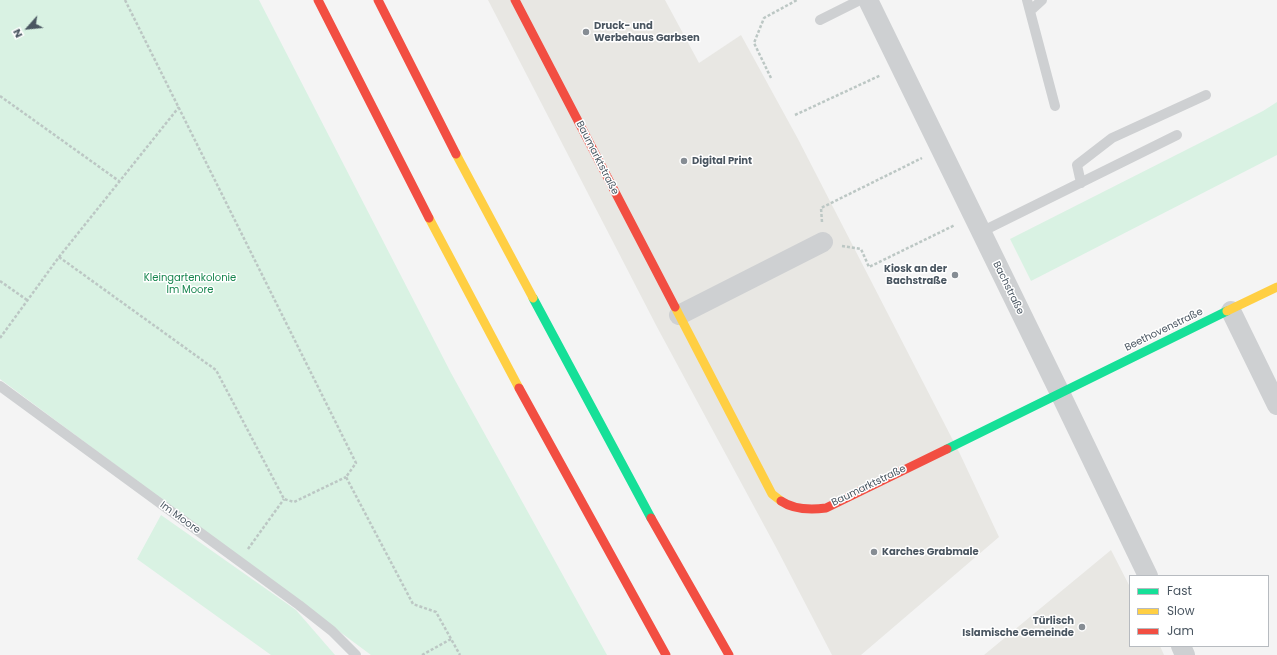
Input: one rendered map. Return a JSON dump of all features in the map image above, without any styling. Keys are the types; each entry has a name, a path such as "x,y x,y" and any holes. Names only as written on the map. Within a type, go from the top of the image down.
{"main road":[{"path":"318,0 410,182 613,562 666,655"},
{"path":"378,0 452,147 530,293 661,536 729,655"},
{"name":"Baumarktstraße","path":"515,0 772,494 787,505 808,510 826,508 1060,393"},
{"name":"Beethovenstraße","path":"1060,393 1231,311 1277,287"}],"street":[{"name":"Bachstraße","path":"868,0 1148,575"},
{"path":"679,315 823,242"},
{"path":"1231,311 1277,405"}],"lane":[{"path":"820,20 860,0"},
{"path":"1027,0 1055,106"},
{"path":"1030,11 1042,0"},
{"path":"1081,183 1078,165 1112,138 1206,95"},
{"path":"977,224 1081,183 1178,135"},
{"name":"Im Moore","path":"0,386 240,561 332,631 356,655"}],"path":[{"path":"59,257 216,370 284,499 294,502 346,478 356,463 125,0"},
{"path":"771,78 754,43 757,32 764,18 797,0"},
{"path":"795,115 900,66"},
{"path":"0,96 119,181"},
{"path":"0,338 59,257 179,107"},
{"path":"941,149 821,208 823,242 861,249 869,266 977,224"},
{"path":"0,280 27,300"},
{"path":"346,478 413,604 436,612 460,655"},
{"path":"240,561 284,499"},
{"path":"422,655 452,639"}],"shaded area":[{"path":"488,0 665,0 699,63 741,35 798,139 960,454 999,537 861,655 832,655 778,551 657,327"},
{"path":"1111,550 1129,585 1129,647 1160,647 1164,655 984,655"}],"green space":[{"name":"Kleingartenkolonie Im Moore","path":"0,0 259,0 451,373 607,655 371,655 0,379"},
{"path":"1277,102 1277,155 1031,281 1010,239 1263,111"},
{"path":"161,515 296,610 335,655 271,655 137,559"}],"traffic: fast":[{"path":"533,298 651,518"},
{"path":"947,449 1227,311"}],"traffic: slow":[{"path":"456,154 533,298"},
{"path":"429,218 519,388"},
{"path":"1227,311 1277,287"},
{"path":"675,307 772,494 781,501"}],"traffic: jam":[{"path":"318,0 429,218"},
{"path":"378,0 456,154"},
{"path":"515,0 675,307"},
{"path":"519,388 666,655"},
{"path":"781,501 802,509 826,508 947,449"},
{"path":"651,518 729,655"}],"place":[{"name":"Druck- und Werbehaus Garbsen","path":"586,32"},
{"name":"Digital Print","path":"684,161"},
{"name":"Kiosk an der Bachstraße","path":"955,275"},
{"name":"Karches Grabmale","path":"874,552"},
{"name":"Türlisch Islamische Gemeinde","path":"1082,627"}]}
